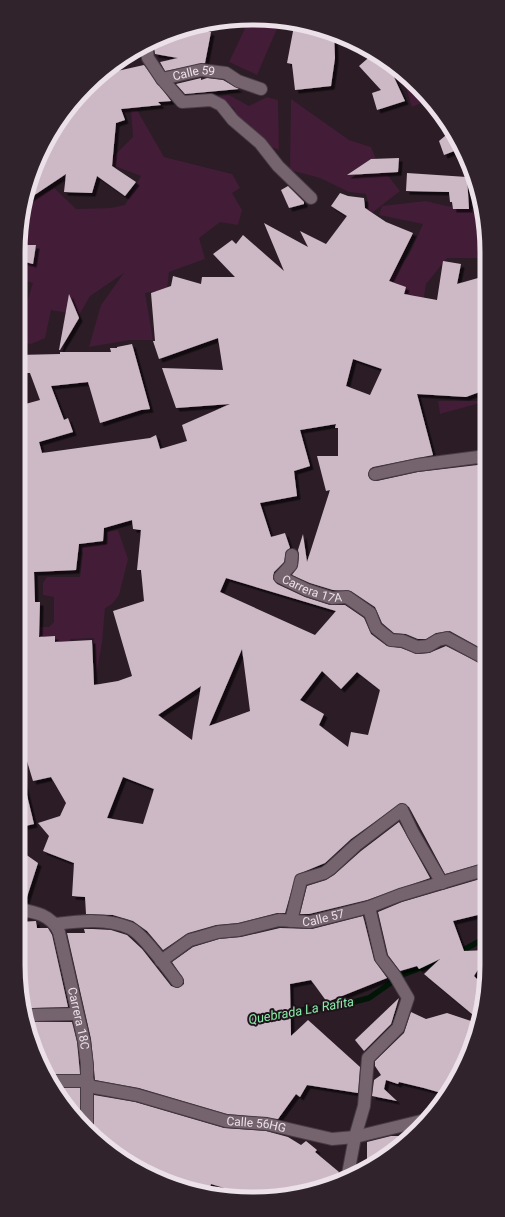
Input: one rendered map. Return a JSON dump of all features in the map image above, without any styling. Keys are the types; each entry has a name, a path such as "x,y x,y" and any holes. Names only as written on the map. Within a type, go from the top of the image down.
{"street":[{"name":"Calle 59","path":"147,51 148,58 162,79 201,70 226,73 238,81 261,89"},
{"path":"162,79 182,102 211,100 221,105 233,120 260,143 278,166 311,198"},
{"path":"375,474 417,465 480,457"},
{"name":"Carrera 17A","path":"292,555 291,565 280,577 307,590 332,598 347,597 370,613 376,628 391,640 403,641 417,647 428,646 438,640 447,638 480,657"},
{"path":"291,921 301,880 324,873 330,869 356,845 402,810 413,833 442,883"},
{"name":"Calle 57","path":"161,961 190,940 218,932 239,930 279,920 310,922 369,907 400,895 480,871"},
{"path":"349,1171 355,1137 364,1106 368,1058 398,1028 408,998 398,980 381,958 369,907"},
{"path":"25,911 45,916 56,924 88,920 130,928 139,934 177,981"},
{"name":"Carrera 18C","path":"56,924 62,940 84,1041 88,1083 87,1121"},
{"path":"32,1015 77,1014"},
{"name":"Calle 56HG","path":"57,1081 88,1083 226,1120 267,1124 332,1139 355,1137 416,1122"}],"shaded area":[{"path":"247,25 278,26 257,75 229,62"},
{"path":"404,82 424,102 412,107"},
{"path":"229,95 249,106 267,97 278,100 279,150 265,144 252,128 238,121 234,108 214,97"},
{"path":"130,98 164,157 232,174 240,188 232,193 242,210 238,225 220,222 199,238 205,259 169,272 167,289 145,293 153,340 130,340 89,347 101,305 124,273 90,296 79,315 51,310 45,338 31,344 25,343 25,303 27,302 33,283 25,281 25,238 31,200 54,188 76,209 111,208 125,205 141,176 107,163 133,137"},
{"path":"291,99 349,140 371,147 377,162 400,191 355,226 345,216 365,210 369,205 366,194 349,192 320,178 290,170"},
{"path":"425,201 447,206 476,209 480,238 480,258 447,258 426,284 419,326 382,286 409,255 423,224 379,215 382,206"},
{"path":"438,401 480,401 480,403 440,414"},
{"path":"118,530 128,559 119,595 112,604 105,608 102,643 96,675 94,638 70,639 70,662 39,645 40,627 49,627 54,622 54,597 43,595 43,583 47,577 80,577 83,553 81,550 81,545 108,544 107,532"}],"building":[{"path":"294,29 334,40 335,58 331,86 295,90 292,64 287,63"},
{"path":"203,30 211,32 205,63 165,71 160,62 178,58 155,54 154,47 165,42"},
{"path":"369,57 394,74 405,101 377,110 372,93 381,90 359,66"},
{"path":"144,65 171,101 158,102 161,105 121,109 125,120 116,123 112,166 136,182 125,196 97,176 92,193 64,192 66,174 32,196 42,165 63,126 81,102 102,81 115,72"},
{"path":"201,78 201,80 207,78 223,80 239,89 185,94 176,84"},
{"path":"447,134 456,150 444,155 439,141"},
{"path":"399,158 398,172 347,175 371,159"},
{"path":"407,173 467,177 469,209 453,209 452,202 450,202 449,192 406,191"},
{"path":"288,186 304,202 304,204 289,208 281,190"},
{"path":"340,193 348,196 364,198 365,208 386,222 413,233 389,281 406,287 404,294 437,300 443,261 461,264 457,284 480,277 480,392 466,397 417,394 433,455 373,467 370,469 368,475 370,479 377,481 418,472 480,465 480,648 450,631 436,633 426,639 418,639 406,634 394,633 382,623 375,607 351,591 333,590 310,583 292,575 298,566 298,550 303,534 307,562 330,490 326,491 317,456 338,456 338,428 335,428 336,424 300,430 310,466 294,471 297,496 260,503 271,537 285,533 290,548 286,551 284,562 274,572 273,579 277,584 305,597 330,605 345,605 364,618 371,634 387,646 401,648 418,654 429,653 446,646 480,663 480,864 445,874 409,807 401,803 351,839 325,863 296,875 285,913 277,913 238,923 216,925 188,933 163,950 147,931 133,921 113,915 86,914 85,897 72,896 74,863 43,851 49,836 38,823 60,816 66,803 51,777 33,781 25,755 25,404 40,400 30,373 27,373 27,369 25,369 25,355 60,354 60,352 111,352 110,348 117,348 132,344 150,409 141,410 100,423 88,382 51,386 64,420 68,418 73,432 39,442 42,453 150,438 156,435 160,449 187,441 182,425 230,404 176,408 162,368 223,370 218,338 159,359 153,341 155,341 151,293 171,286 173,276 201,284 202,277 235,277 213,254 232,240 236,244 243,235 284,271 264,223 308,247 300,231 326,244 347,216 331,206","holes":["353,359 382,369 370,395 346,386","132,520 133,529 141,530 137,570 141,570 144,601 113,611 132,676 118,681 94,685 92,640 55,642 55,636 39,637 40,602 35,602 34,572 76,570 79,544 103,541 104,528","226,578 336,611 315,635 220,592","242,649 250,711 209,726","322,671 341,689 357,672 380,690 368,735 351,732 348,747 319,725 324,714 300,700","201,686 192,740 158,715","123,777 154,789 143,824 107,818"]},
{"path":"36,245 33,264 25,262 25,246"},
{"path":"69,294 79,318 59,350"},
{"path":"25,787 34,824 25,826"},
{"path":"399,822 430,878 367,900 309,914 300,914 307,886 326,880 334,875 361,851"},
{"path":"25,854 38,863 25,903"},
{"path":"480,879 480,914 453,921 464,951 480,950 480,966 474,976 480,982 474,1016 424,974 440,959 419,969 417,966 400,971 388,955 378,912 402,902"},
{"path":"363,916 374,960 387,978 327,1002 311,980 290,984 291,1036 308,1020 360,1067 358,1093 307,1085 300,1097 296,1094 278,1119 227,1114 139,1088 95,1080 91,1039 67,933 85,933 84,929 93,929 111,930 127,935 142,949 171,986 178,988 184,984 184,980 172,962 193,947 219,939 241,937 280,928 312,929"},
{"path":"36,921 37,928 48,928 52,935 68,1007 29,1009 25,979 25,922"},
{"path":"399,998 391,1024 364,1051 355,1040"},
{"path":"411,1012 426,1019 447,1013 472,1021 463,1052 441,1093 386,1080 384,1089 397,1101 372,1096 374,1080 381,1075 375,1066 375,1061 404,1033"},
{"path":"33,1022 72,1022 77,1042 80,1074 53,1074 42,1052"},
{"path":"61,1088 80,1088 80,1114"},
{"path":"94,1095 135,1102 224,1128 266,1131 288,1137 301,1145 306,1141 317,1150 315,1152 339,1172 335,1177 326,1180 297,1188 267,1192 237,1192 211,1184 209,1188 208,1188 179,1180 152,1169 126,1154 102,1136 94,1127"},
{"path":"391,1136 403,1136 367,1161 367,1142"}],"waterway":[{"name":"Quebrada La Rafita","path":"458,953 480,942"},
{"name":"Quebrada La Rafita","path":"285,1012 338,1006 369,998 402,975 443,960"}]}
